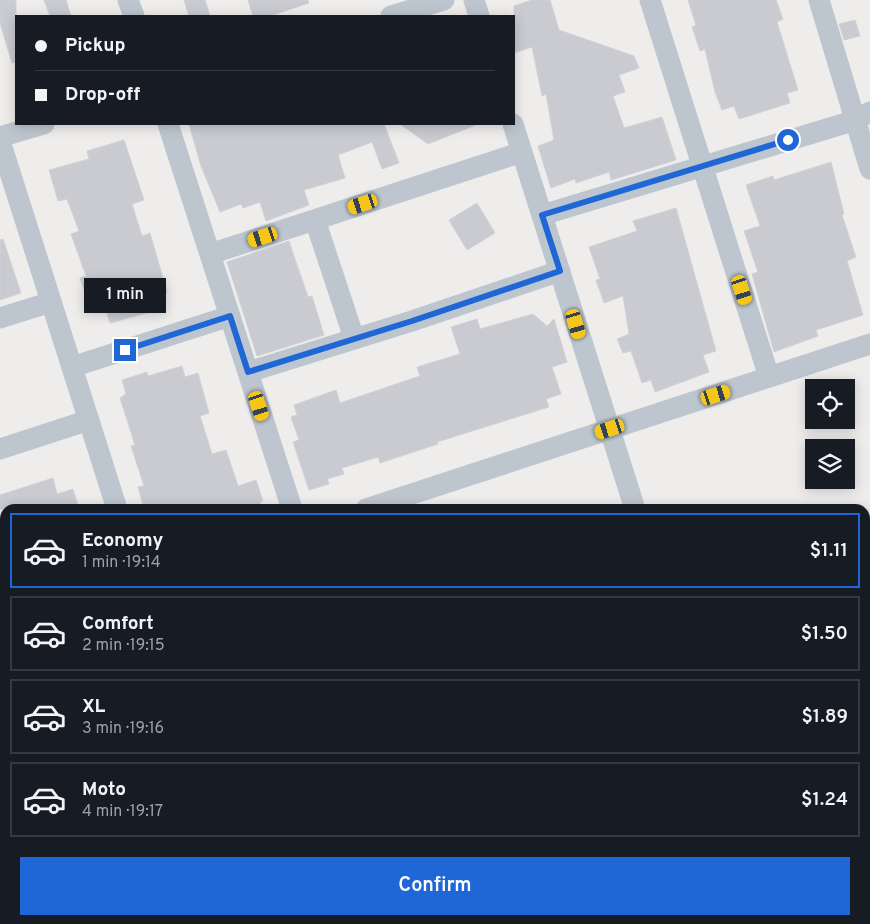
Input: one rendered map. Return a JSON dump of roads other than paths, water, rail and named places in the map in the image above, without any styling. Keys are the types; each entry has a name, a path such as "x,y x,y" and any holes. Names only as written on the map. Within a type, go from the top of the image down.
{"street":[{"path":"128,0 134,15"},
{"path":"394,15 444,0"},
{"path":"474,0 479,15"},
{"path":"650,0 770,377"},
{"path":"819,0 863,116 870,169"},
{"path":"542,215 703,167 863,116"},
{"path":"41,125 0,139 115,504"},
{"path":"168,125 290,504"},
{"path":"513,125 633,504"},
{"path":"210,254 522,152"},
{"path":"316,220 354,338"},
{"path":"248,372 412,321 560,271"},
{"path":"0,318 51,302"},
{"path":"72,367 230,316"},
{"path":"381,504 870,344"},
{"path":"0,449 89,420"}]}
